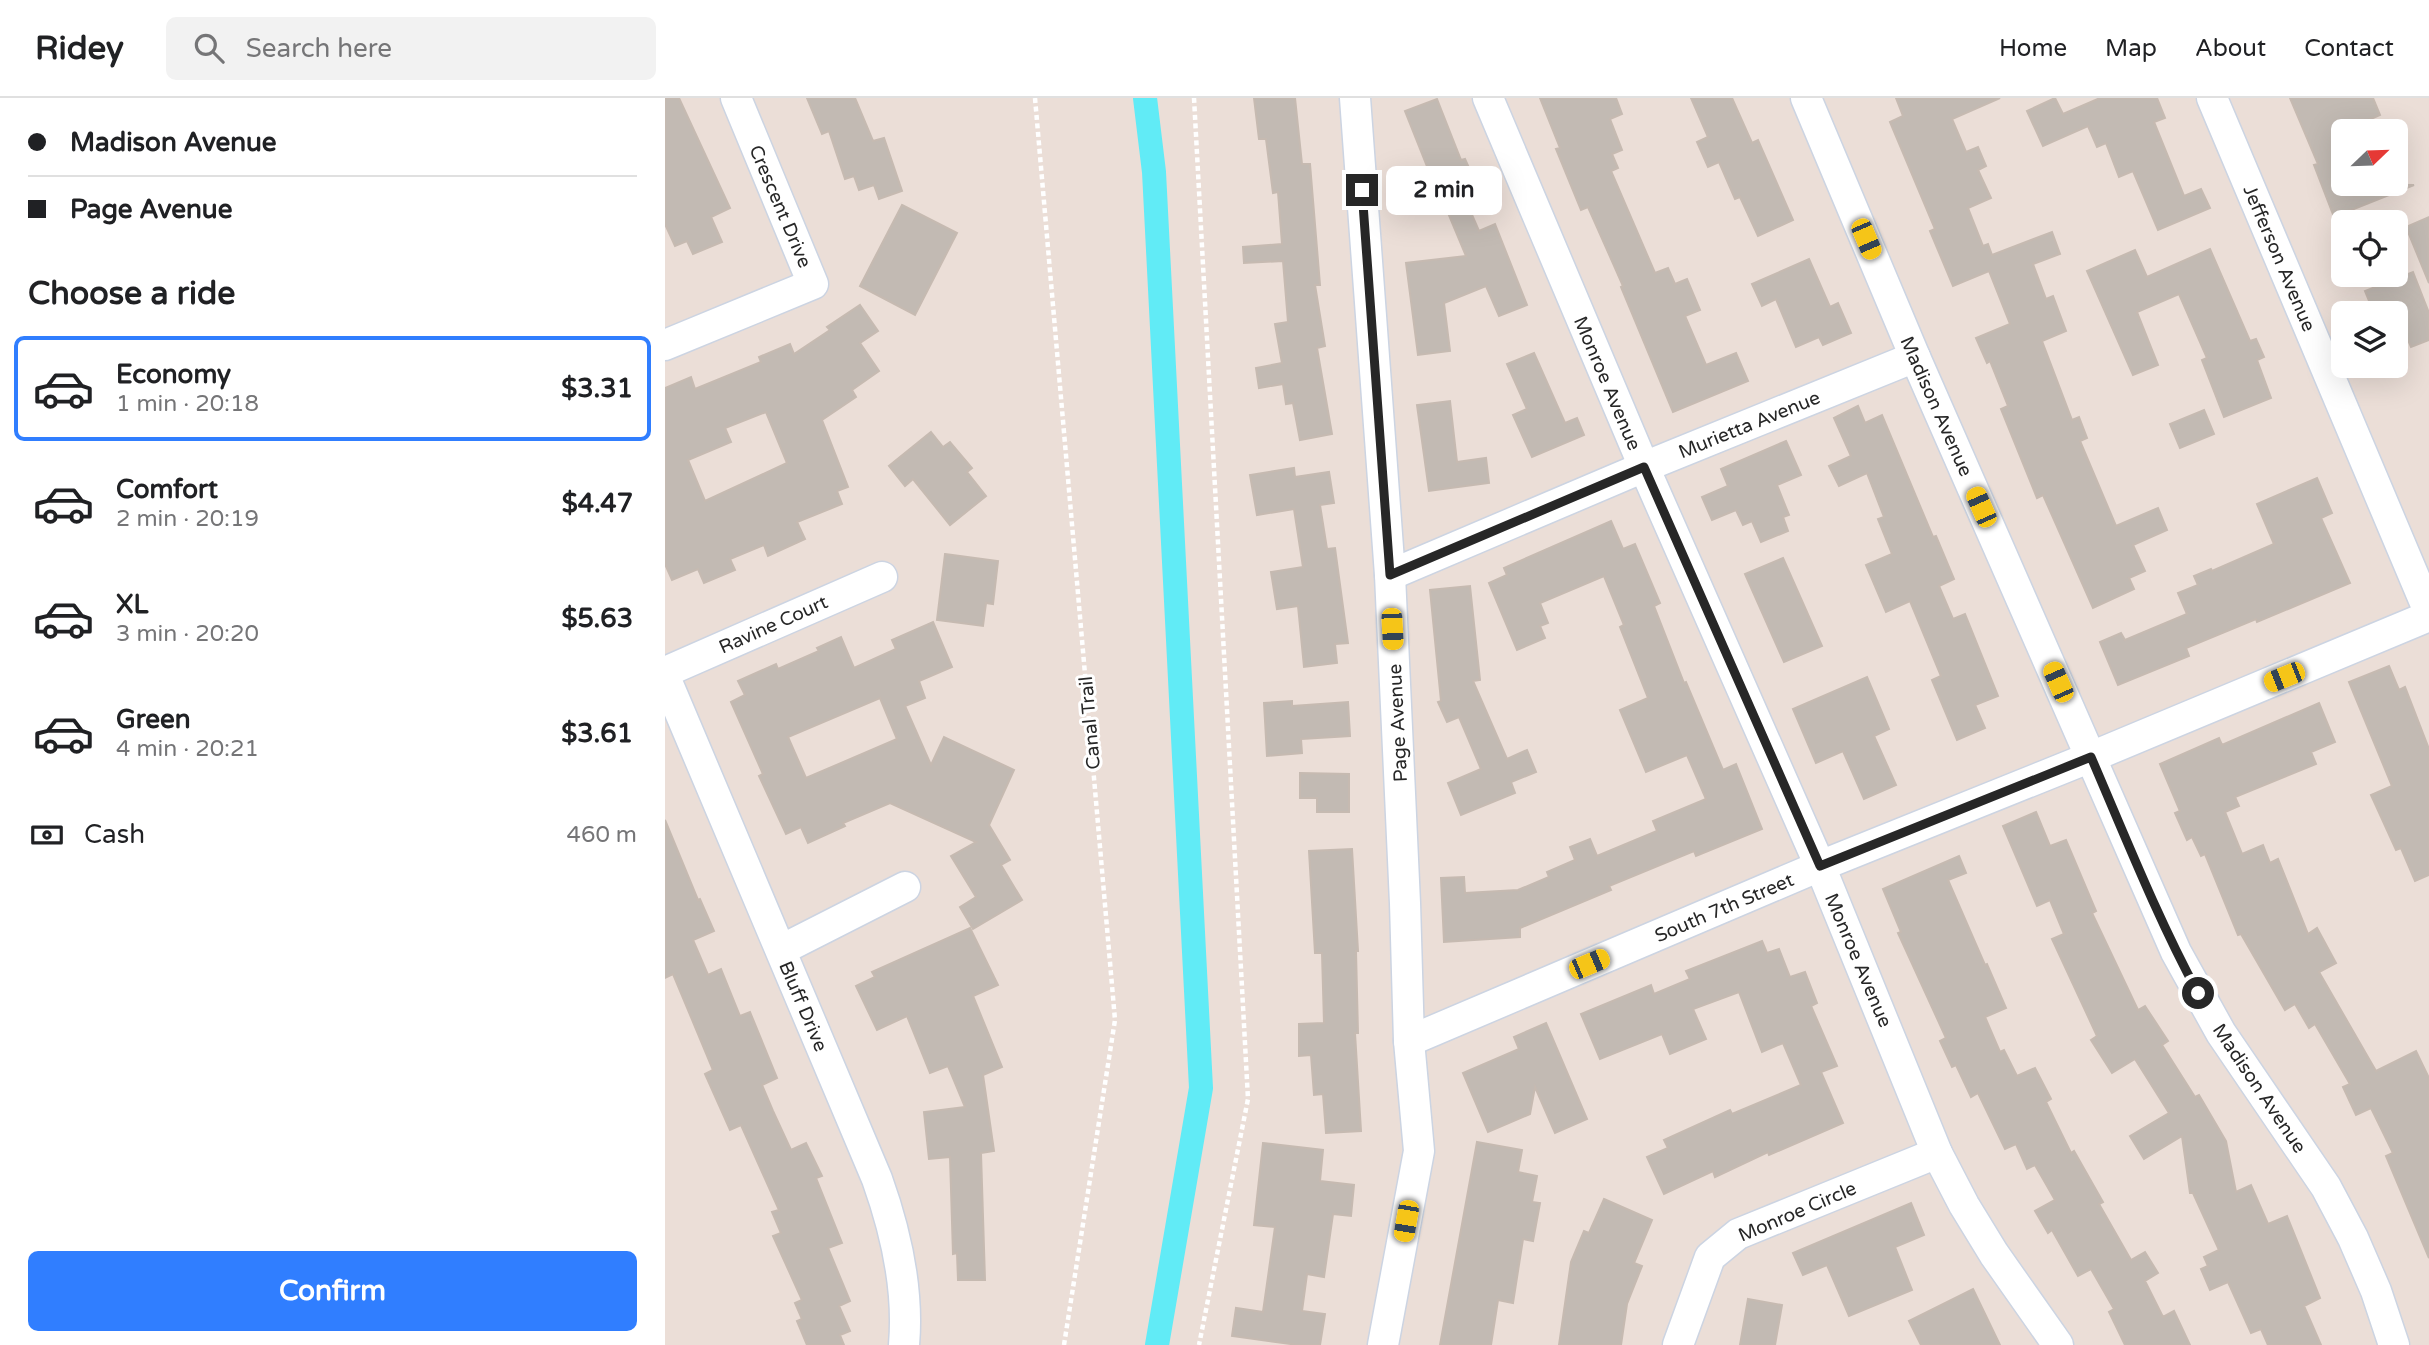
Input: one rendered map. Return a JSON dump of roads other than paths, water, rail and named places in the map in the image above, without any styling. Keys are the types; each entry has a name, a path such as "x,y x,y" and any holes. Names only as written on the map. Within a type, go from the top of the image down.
{"street":[{"name":"Crescent Drive","path":"665,345 813,284 736,98"},
{"name":"Page Avenue","path":"1355,98 1390,575 1405,889 1409,1041 1419,1151 1383,1345"},
{"name":"Monroe Avenue","path":"1488,98 1644,467 1820,866 1937,1153 1994,1254 2058,1345"},
{"name":"Madison Avenue","path":"1807,98 1915,357 2176,952 2221,1033 2326,1187 2353,1238 2376,1291 2394,1345"},
{"name":"Jefferson Avenue","path":"2212,98 2429,614"},
{"name":"Murietta Avenue","path":"1390,575 1644,467 1915,357"},
{"name":"Ravine Court","path":"665,675 882,577"},
{"name":"South 7th Street","path":"1409,1041 1820,866 2091,757 2429,614"},
{"name":"Bluff Drive","path":"665,675 890,1215 900,1259 904,1345"},
{"path":"781,950 905,887"},
{"name":"Monroe Circle","path":"1678,1345 1710,1256 1738,1234 1937,1153"}],"waterway":[{"path":"1145,98 1154,172 1201,1088 1157,1345"}]}
